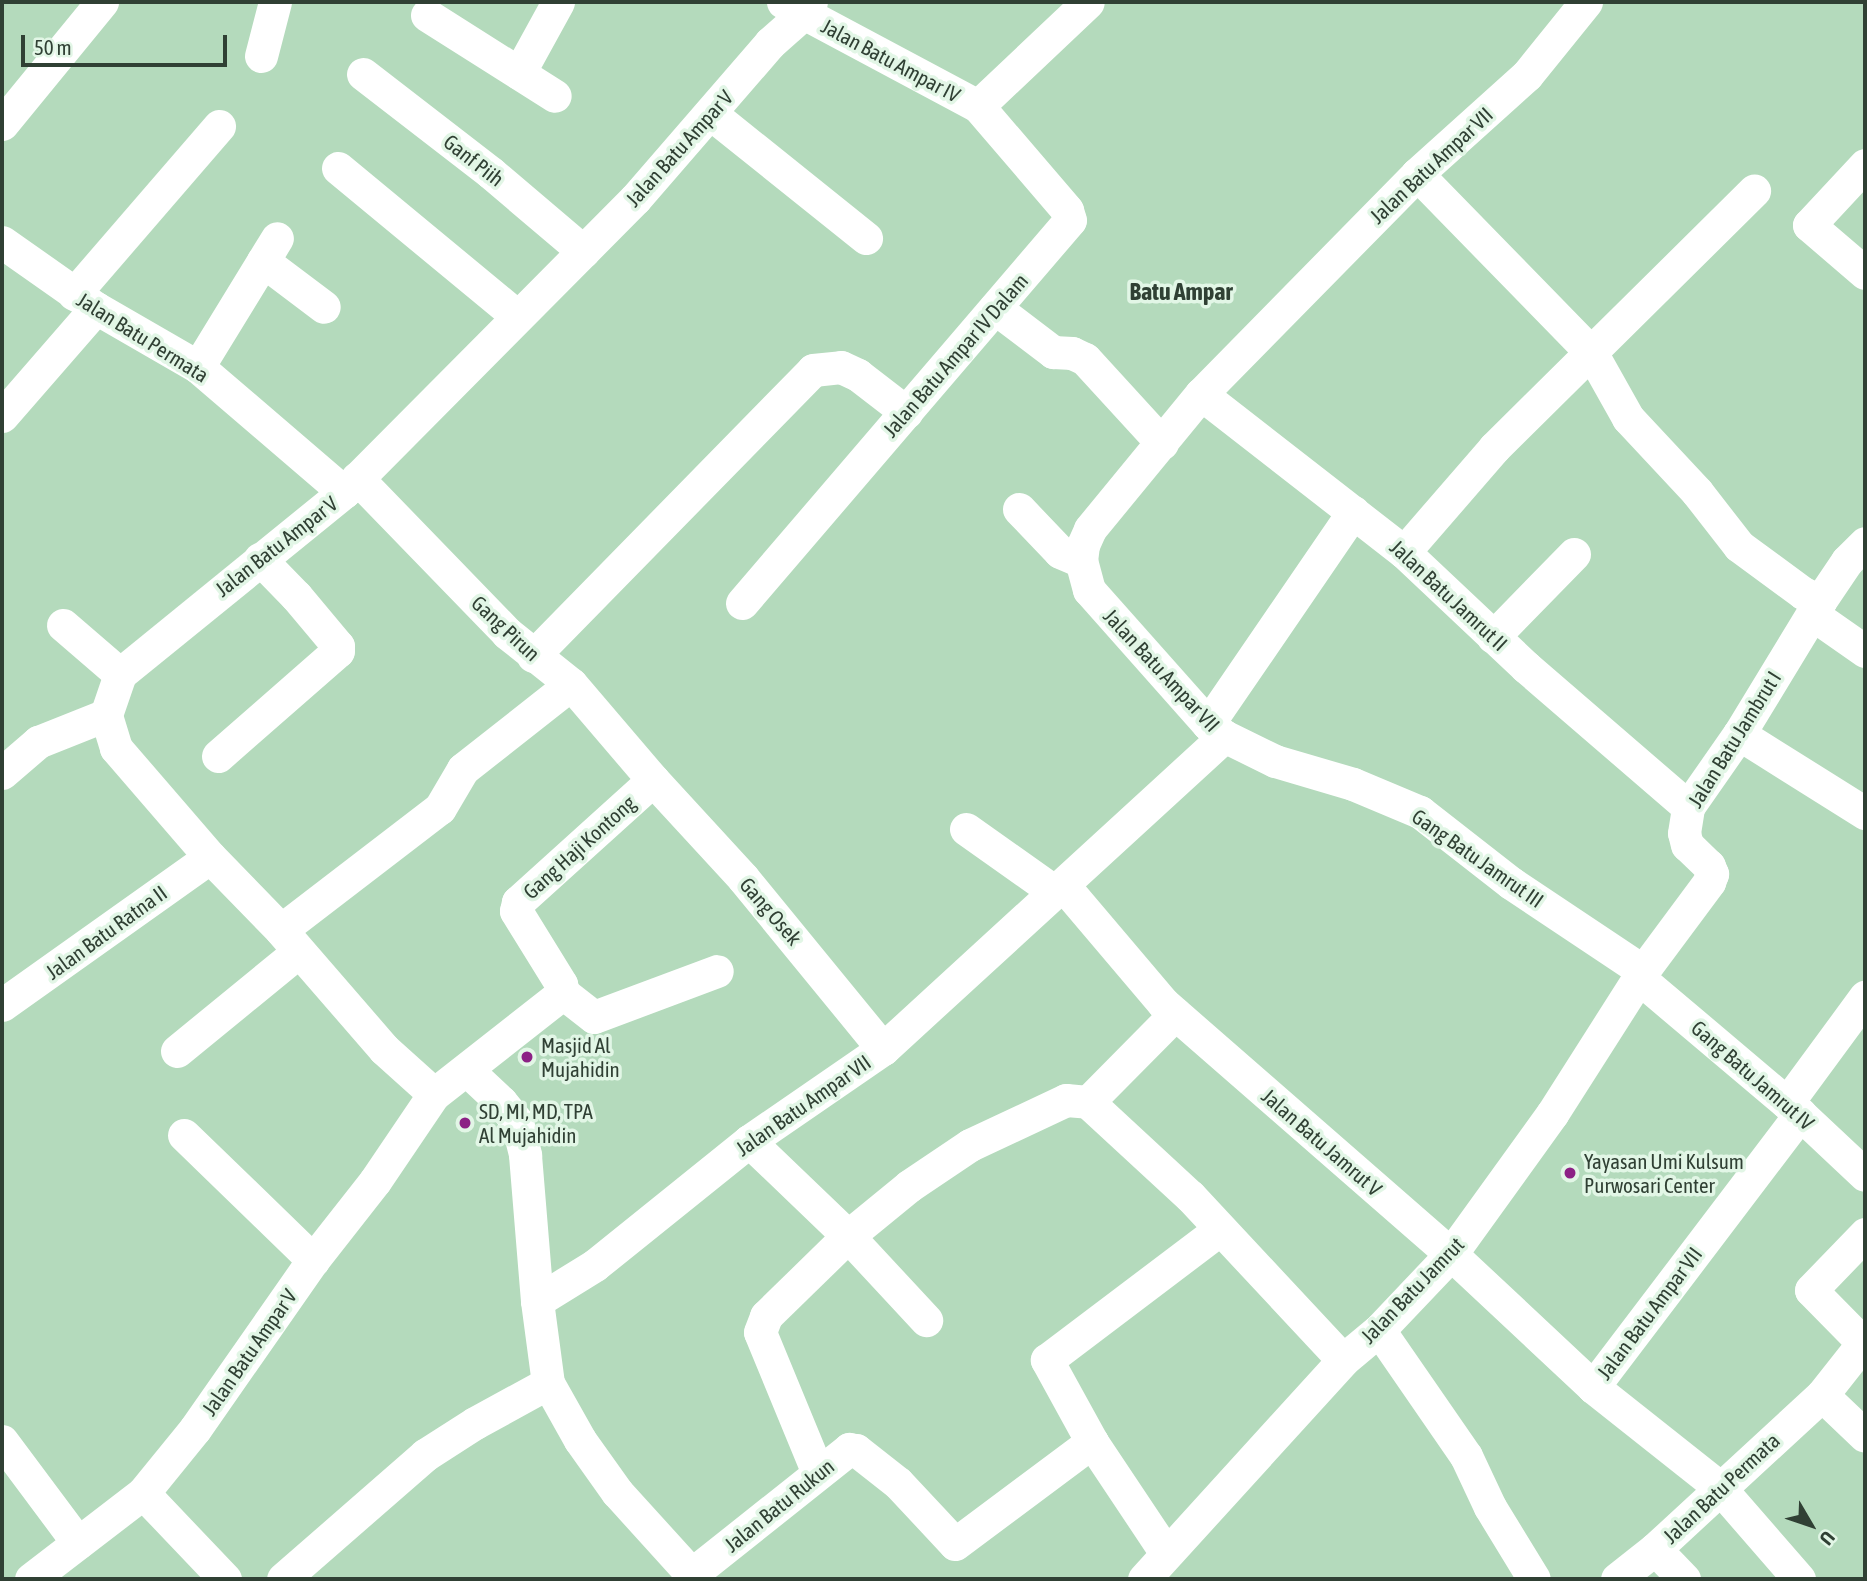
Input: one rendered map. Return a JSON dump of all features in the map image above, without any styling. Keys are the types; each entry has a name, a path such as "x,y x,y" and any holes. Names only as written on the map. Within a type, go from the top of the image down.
{"street":[{"path":"2,124 102,2"},
{"path":"261,56 275,2"},
{"path":"519,73 558,2"},
{"name":"Jalan Batu Ampar IV","path":"799,6 978,106 1088,2"},
{"name":"Jalan Batu Ampar VII","path":"537,1301 595,1265 749,1141 883,1049 1059,889 1216,730 1089,590 1081,561 1083,545 1090,529 1201,394 1416,174 1527,75 1586,2"},
{"name":"Jalan Batu Ampar V","path":"120,674 351,485 635,199 799,6"},
{"path":"427,15 555,96"},
{"name":"Ganf Piih","path":"363,74 492,173 583,251"},
{"name":"Jalan Batu Ampar IV Dalam","path":"742,603 1071,216 978,106"},
{"path":"710,113 866,238"},
{"path":"2,416 85,301 219,126"},
{"path":"1865,164 1809,225 1865,273"},
{"path":"338,168 517,316"},
{"path":"1416,174 1591,352 1629,418 1697,492 1739,547 1802,593 1865,652"},
{"path":"1405,552 1494,448 1754,191"},
{"name":"Jalan Batu Permata","path":"2,242 85,301 198,367 351,485"},
{"path":"198,367 270,250 324,307"},
{"path":"995,308 1055,354 1072,353 1085,359 1161,443"},
{"path":"533,656 813,370 841,367 858,375 906,412"},
{"name":"Jalan Batu Jamrut II","path":"1201,394 1405,552 1493,636 1688,807"},
{"name":"Gang Pirun","path":"351,485 533,656 571,684 653,780"},
{"path":"1019,509 1060,552 1081,561"},
{"path":"1216,730 1353,512"},
{"name":"Jalan Batu Jambrut I","path":"1641,974 1709,882 1712,874 1709,866 1687,845 1684,833 1688,807 1739,734 1847,561 1865,543"},
{"path":"1493,636 1574,554"},
{"path":"218,756 338,651 338,646 296,596 260,559"},
{"path":"63,625 120,674 106,715 117,748 210,857 289,941 384,1049 434,1094"},
{"path":"177,1051 289,941 440,808 463,769 571,684"},
{"path":"2,773 38,742 106,715"},
{"name":"Gang Batu Jamrut III","path":"1216,730 1275,761 1353,784 1420,812 1511,883 1641,974"},
{"path":"1739,734 1865,813"},
{"name":"Gang Haji Kontong","path":"563,993 561,984 516,911 518,902 653,780"},
{"name":"Gang Osek","path":"653,780 743,877 883,1049"},
{"name":"Jalan Batu Jamrut V","path":"966,829 1059,889 1175,1014 1451,1254 1593,1387"},
{"name":"Jalan Batu Ratna II","path":"2,1006 210,857"},
{"path":"694,1576 617,1492 580,1440 548,1383 537,1301 525,1155 517,1122 501,1102 468,1071 563,993 594,1017 716,971"},
{"name":"Gang Batu Jamrut IV","path":"1641,974 1865,1175"},
{"name":"Jalan Batu Jamrut","path":"1143,1579 1343,1360 1379,1330 1451,1254 1552,1114 1641,974"},
{"name":"Jalan Batu Ampar VII","path":"1799,1579 1719,1488 1669,1444 1593,1387 1793,1109 1865,997"},
{"path":"1088,1102 1175,1014"},
{"name":"Jalan Batu Ampar V","path":"31,1579 143,1493 195,1429 313,1260 375,1181 434,1094 468,1071"},
{"path":"818,1473 760,1332 761,1323 848,1236 909,1186 970,1146 1066,1100 1088,1102 1191,1195 1343,1360"},
{"path":"184,1135 313,1260"},
{"path":"749,1141 848,1236 926,1320"},
{"path":"1166,1553 1092,1442 1047,1360 1220,1229"},
{"name":"Jalan Batu Permata","path":"1618,1579 1655,1549 1822,1395 1863,1343 1811,1290 1865,1234"},
{"path":"1379,1330 1466,1456 1490,1507 1534,1579"},
{"path":"283,1579 425,1455 475,1423 548,1383"},
{"path":"1822,1395 1865,1436"},
{"path":"2,1441 78,1543"},
{"name":"Jalan Batu Rukun","path":"694,1576 849,1449 856,1450 898,1483 955,1544 1092,1442"},
{"path":"143,1493 225,1579"},
{"path":"1655,1549 1684,1579"}],"place":[{"name":"Masjid Al Mujahidin","path":"527,1057"},
{"name":"SD, MI, MD, TPA Al Mujahidin","path":"465,1123"},
{"name":"Yayasan Umi Kulsum Purwosari Center","path":"1570,1173"}],"district":[{"name":"Batu Ampar","path":"1181,292"}]}
